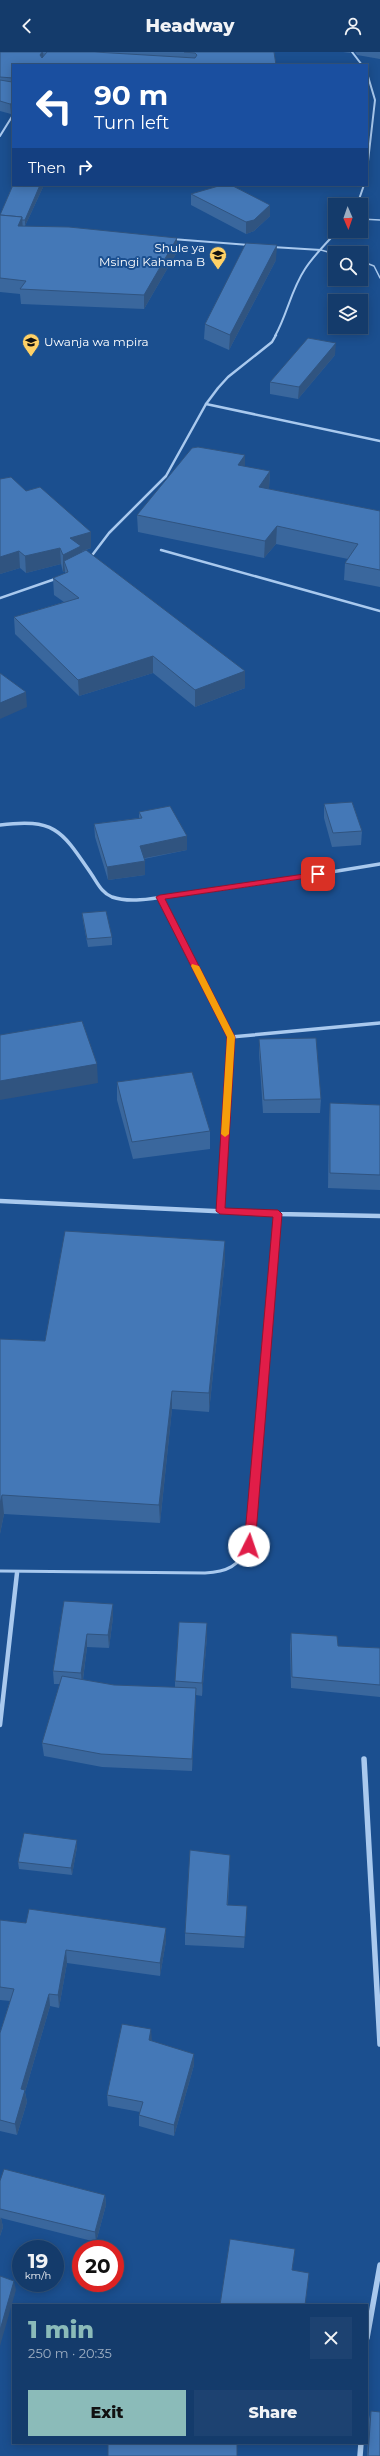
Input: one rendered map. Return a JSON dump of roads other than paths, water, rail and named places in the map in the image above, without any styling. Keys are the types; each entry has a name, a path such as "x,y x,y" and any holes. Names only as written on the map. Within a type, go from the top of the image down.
{"street":[{"path":"352,52 360,64"},
{"path":"368,76 375,100 368,161"},
{"path":"0,136 12,117"},
{"path":"359,198 364,186"},
{"path":"88,561 109,533 166,476 206,404 228,377 272,342 286,317 296,285 305,269 331,238"},
{"path":"167,239 252,245"},
{"path":"267,246 321,250"},
{"path":"206,404 380,441"},
{"path":"161,550 380,611"},
{"path":"0,598 39,586 64,575"},
{"path":"0,825 17,823 42,825 57,830 103,892 113,897 129,899 160,897 225,889 380,864"},
{"path":"160,897 231,1037 220,1211"},
{"path":"231,1037 380,1023"},
{"path":"0,1202 278,1214 380,1216"},
{"path":"0,1725 18,1573"},
{"path":"364,1759 380,2044"},
{"path":"368,2332 380,2266"},
{"path":"360,2456 361,2444"}],"lane":[{"path":"368,219 380,220"},
{"path":"321,250 328,252"},
{"path":"368,264 374,266 380,278"},
{"path":"0,1571 18,1573 225,1572 244,1559 249,1546 278,1214"}],"place":[{"name":"Shule ya Msingi Kahama B","path":"218,270"},
{"name":"Uwanja wa mpira","path":"31,357"}]}
